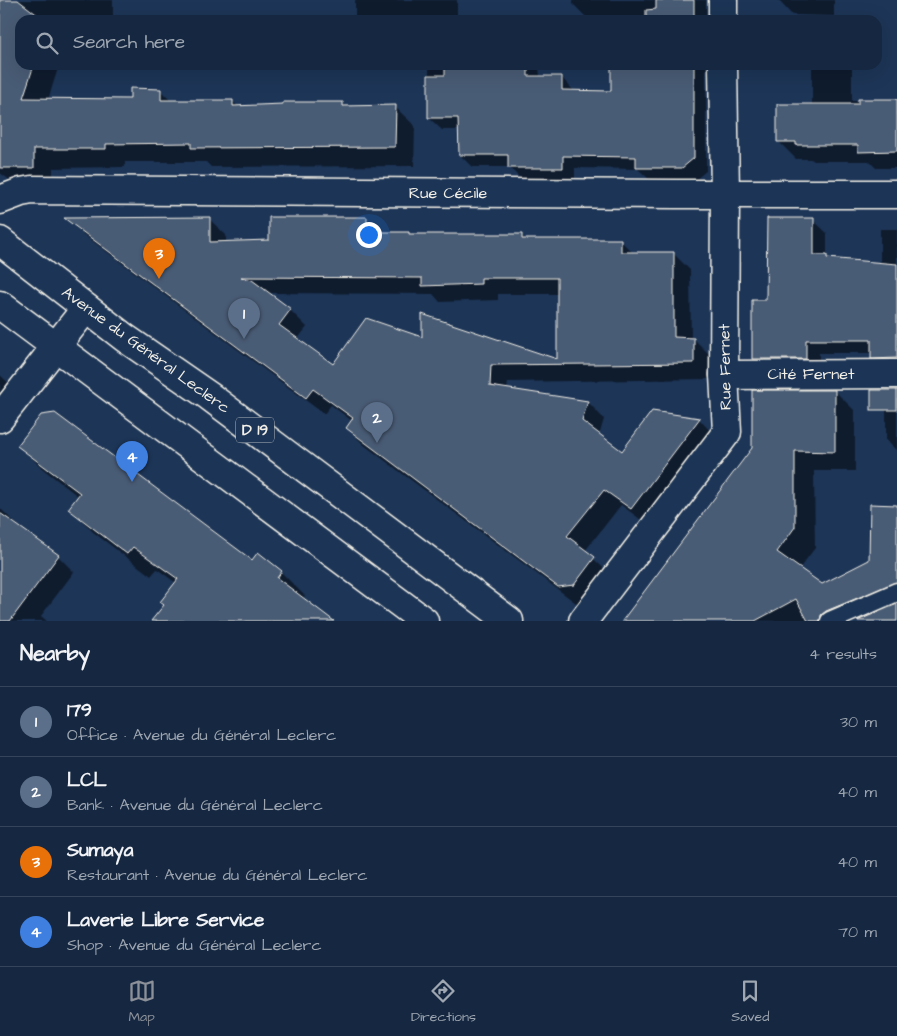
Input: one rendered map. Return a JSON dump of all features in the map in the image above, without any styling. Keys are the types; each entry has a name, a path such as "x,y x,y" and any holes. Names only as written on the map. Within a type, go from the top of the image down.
{"street":[{"path":"722,0 723,15"},
{"name":"Rue Fernet","path":"583,621 727,432 724,375 725,194 723,70"},
{"name":"Rue Cécile","path":"0,200 32,190 897,194"},
{"name":"Avenue du Général Leclerc","path":"0,241 125,338 209,396 509,621"},
{"path":"0,305 424,621"},
{"path":"0,418 86,308"},
{"name":"Cité Fernet","path":"724,375 897,374"}],"lane":[{"path":"830,621 897,592"}],"building":[{"path":"0,0 18,0 38,15 15,15 15,70 32,70 23,98 130,99 130,88 161,89 161,100 233,100 233,106 283,104 283,102 343,102 343,106 396,105 395,147 191,148 191,143 106,144 106,149 34,149 34,168 0,168"},
{"path":"656,0 694,0 694,15 646,15 646,10 656,9"},
{"path":"445,70 528,70 528,76 562,76 562,90 611,91 611,70 694,70 694,158 682,168 636,168 636,157 563,156 563,168 508,168 508,155 459,155 458,118 428,118 428,75 445,75"},
{"path":"858,99 897,99 897,151 858,152 858,145 796,145 796,142 777,142 777,104 858,104"},
{"path":"210,217 210,242 269,240 269,217 367,217 367,232 522,234 522,239 621,239 621,252 674,252 674,337 694,338 694,363 491,365 490,386 588,401 582,421 622,451 652,411 700,418 631,509 604,490 567,536 595,557 574,585 558,587 346,428 353,418 313,389 306,398 64,218","holes":["241,277 422,278 422,286 481,284 481,278 557,278 557,359 422,314 422,337 366,318 333,364 279,325 291,309 252,280"]},
{"path":"767,218 814,218 814,255 827,255 827,258 897,264 897,358 871,359 871,340 806,340 806,359 752,359 752,300 766,300"},
{"path":"752,390 835,390 835,452 795,451 795,527 777,552 822,584 869,560 870,504 897,505 897,582 826,611 821,615 820,621 808,621 796,599 755,621 622,621 752,448"},
{"path":"871,390 897,390 897,410 871,410"},
{"path":"55,413 252,560 258,552 282,571 277,578 334,621 151,621 164,605 160,602 178,579 133,547 127,554 68,509 80,493 17,446 41,415"},
{"path":"0,513 59,555 10,621 0,621"},
{"path":"897,604 897,621 857,621"}],"place":[{"name":"Sumaya","path":"159,279"},
{"name":"179","path":"244,339"},
{"name":"LCL","path":"377,443"},
{"name":"Laverie Libre Service","path":"132,482"}]}
